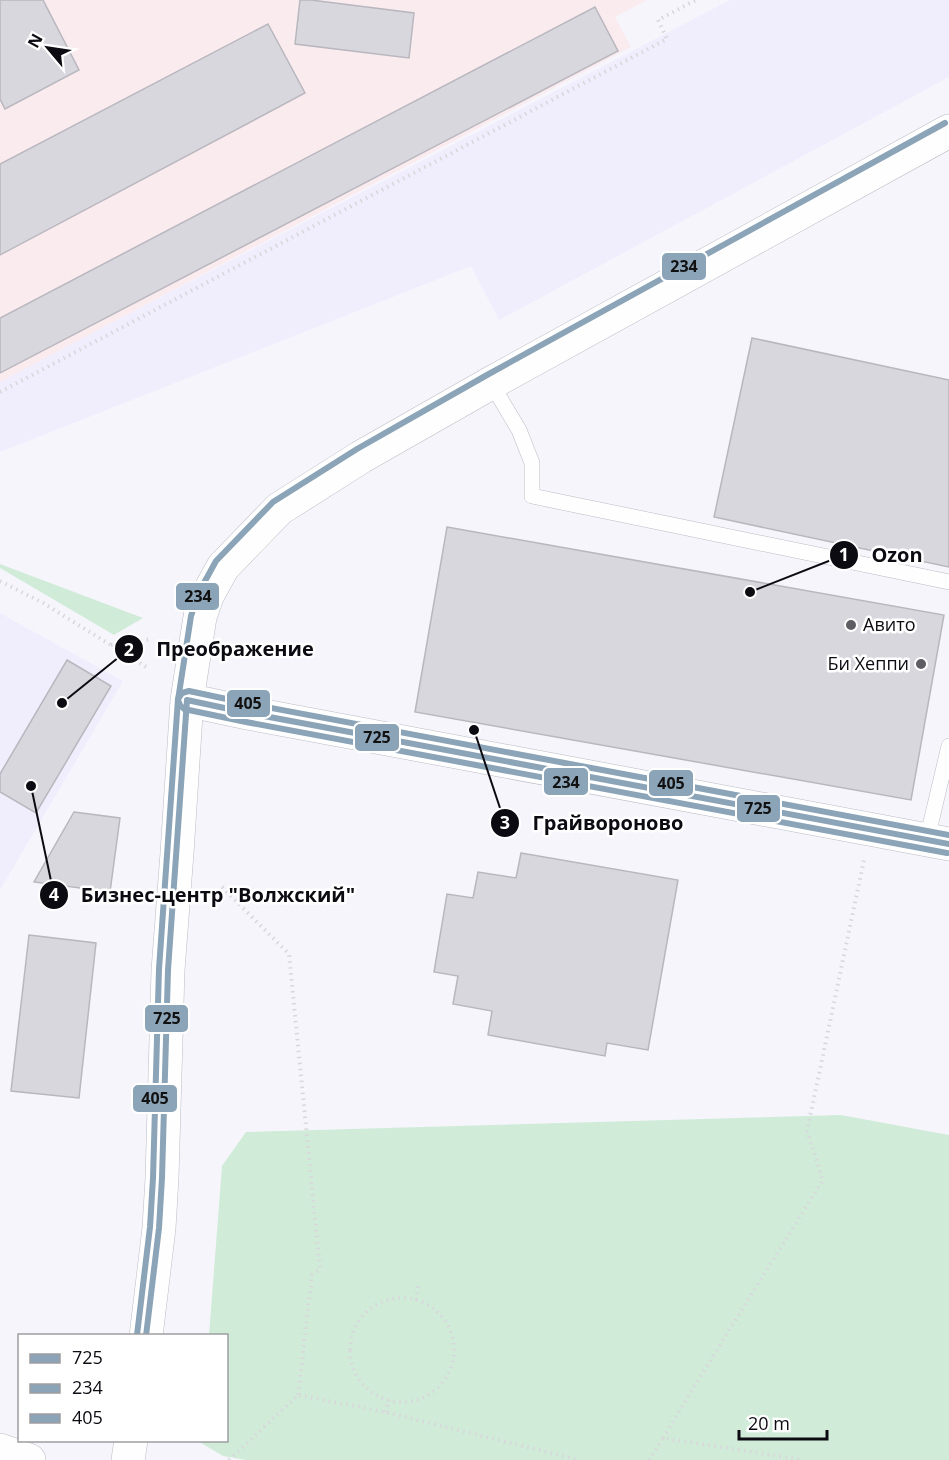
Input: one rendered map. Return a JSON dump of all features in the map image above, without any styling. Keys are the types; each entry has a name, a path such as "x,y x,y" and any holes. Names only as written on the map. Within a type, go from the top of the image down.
{"street":[{"path":"146,1334 162,1188 168,970 187,700 200,617 207,596 223,567 279,509 361,457 949,131"},
{"path":"187,700 938,841"},
{"path":"128,1460 131,1442"},
{"path":"0,1450 29,1460"}],"lane":[{"path":"491,383 519,430 532,463 532,496 949,582"},
{"path":"938,841 949,746"}],"path":[{"path":"0,392 668,39 658,20 696,0"},
{"path":"0,581 43,603 148,668"},
{"path":"111,645 152,639"},
{"path":"649,1460 823,1180 807,1131 864,858"},
{"path":"222,887 289,954 320,1269 312,1275 298,1395 229,1460"},
{"path":"416,1300 418,1286"},
{"path":"396,1298 416,1300 435,1309 448,1324 454,1344 453,1364 443,1382 428,1395 409,1402 388,1400 370,1391 357,1376 351,1357 352,1336 361,1318 377,1304 396,1298"},
{"path":"298,1395 385,1413 579,1460"},
{"path":"385,1413 388,1400"},
{"path":"663,1438 803,1460"}],"shaded area":[{"path":"0,0 647,0 615,17 631,47 0,382"},
{"path":"730,0 949,0 949,77 499,320 471,266 0,452 0,381"},
{"path":"0,613 123,681 0,890"}],"green space":[{"path":"0,564 143,618 114,635 0,568"},
{"path":"841,1115 949,1135 949,1460 246,1460 223,1456 201,1442 228,1442 228,1334 209,1334 222,1166 246,1132"}],"building":[{"path":"0,0 43,0 79,70 5,109 0,99"},
{"path":"300,0 414,13 409,58 295,44"},
{"path":"595,7 618,51 0,373 0,318"},
{"path":"268,24 305,93 0,255 0,164"},
{"path":"752,338 949,380 949,567 714,517"},
{"path":"447,527 944,615 911,800 415,712"},
{"path":"67,660 111,686 36,813 0,792 0,774"},
{"path":"74,812 120,818 110,892 34,882"},
{"path":"521,853 678,880 648,1050 607,1043 605,1056 488,1035 492,1011 453,1004 458,976 434,972 447,894 473,898 478,872 516,878"},
{"path":"29,935 96,943 79,1098 11,1091"}],"transit line":[{"name":"234","path":"945,123 487,375 357,449 273,502 216,561 199,592 191,616 178,700 184,709 246,722 947,853"},
{"name":"405","path":"137,1334 150,1227 159,969 178,699 182,693 189,691 949,835"},
{"name":"725","path":"187,700 949,844"},
{"name":"725","path":"146,1334 159,1228 168,970 187,700"}],"place":[{"name":"Ozon","path":"750,592"},
{"name":"Авито","path":"851,625"},
{"name":"Би Хеппи","path":"921,664"},
{"name":"Преображение","path":"62,703"},
{"name":"Грайвороново","path":"474,730"},
{"name":"Бизнес-центр \"Волжский\"","path":"31,786"}]}
